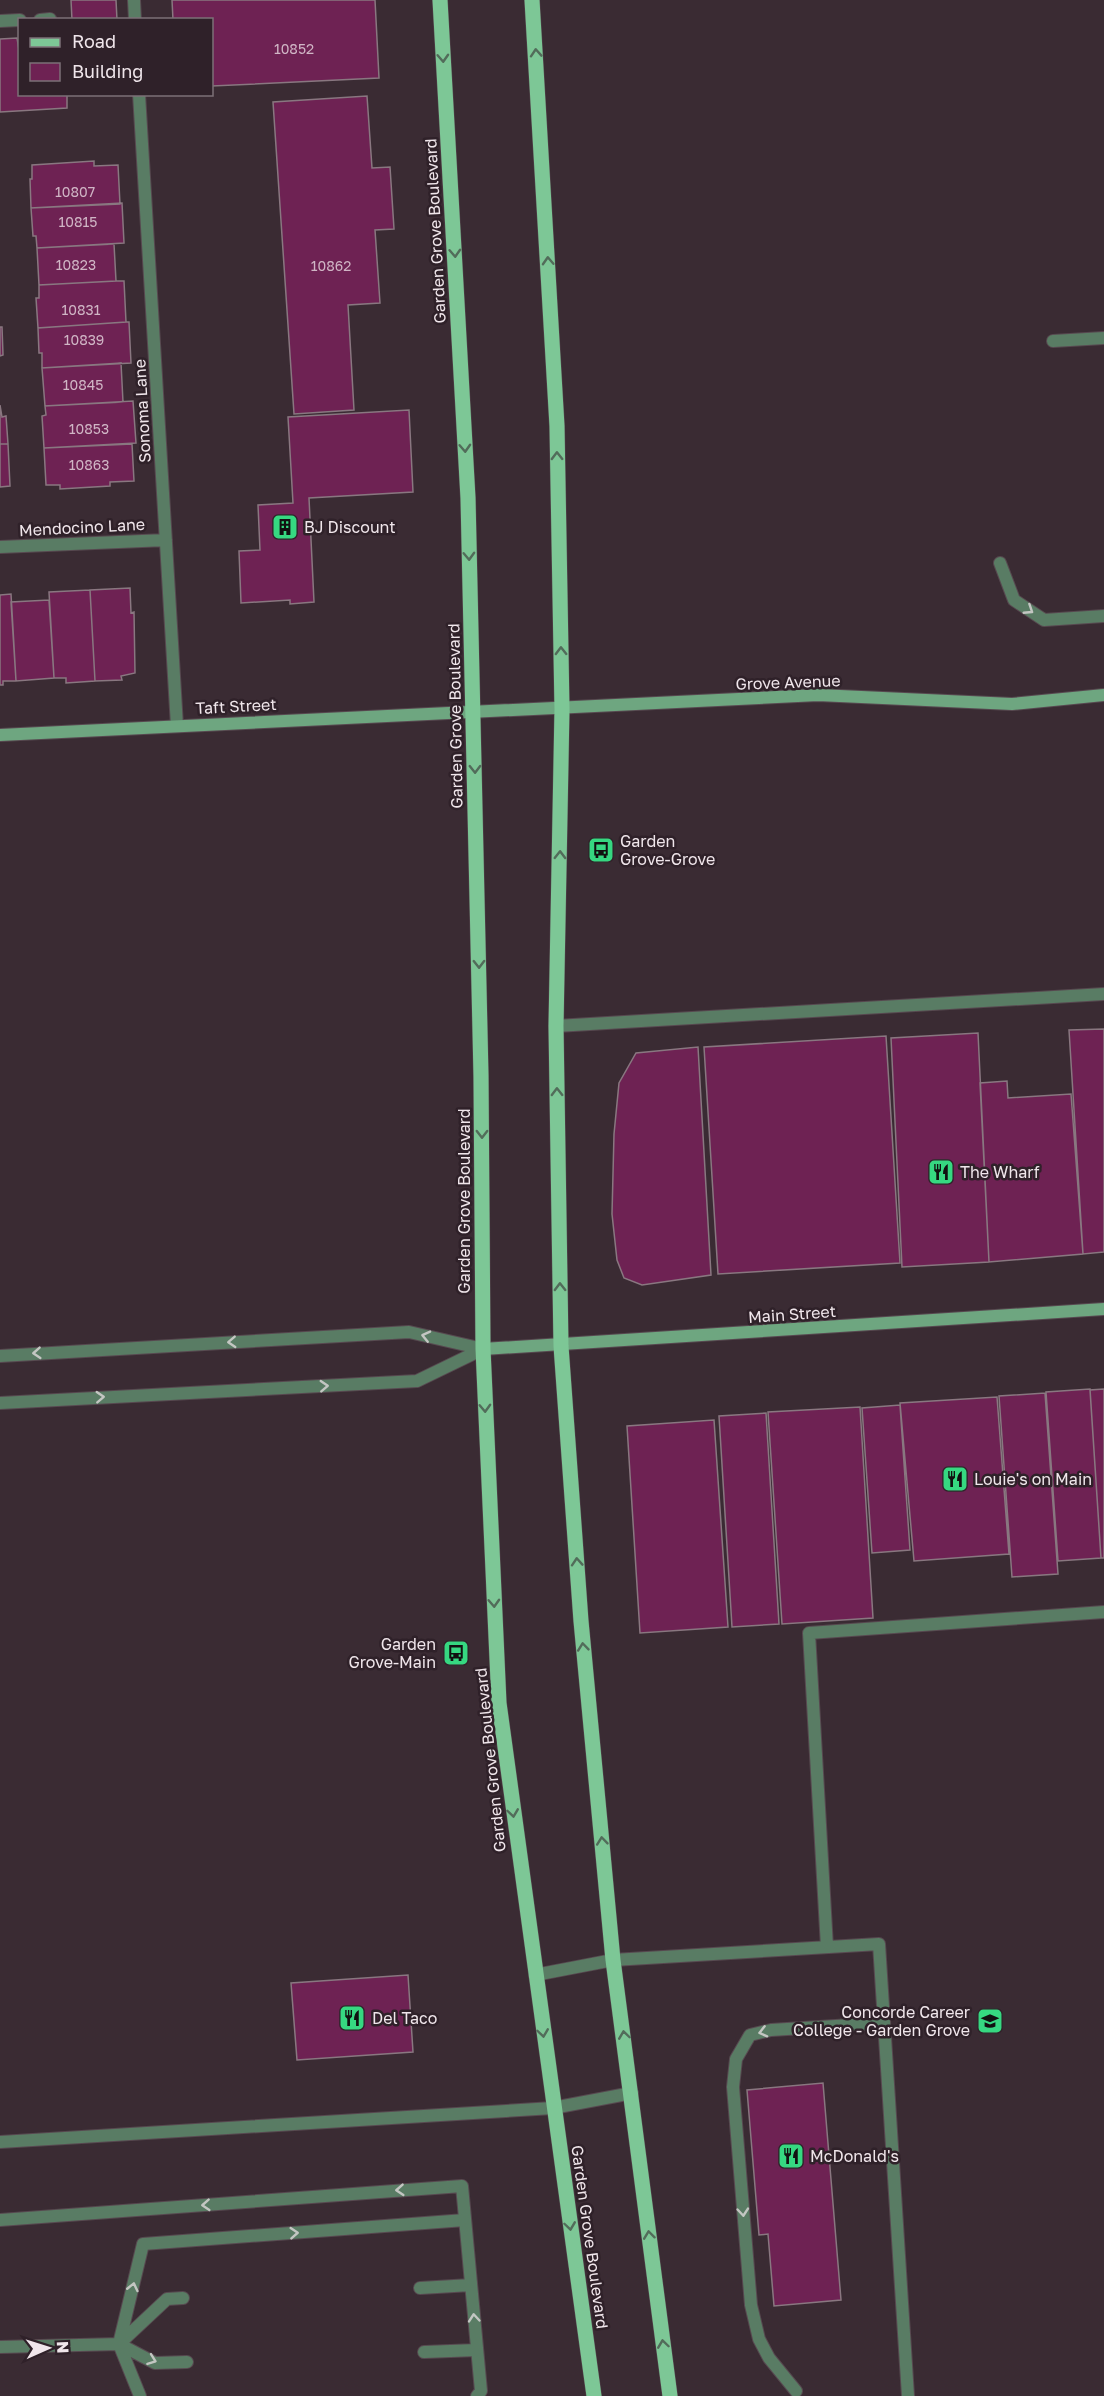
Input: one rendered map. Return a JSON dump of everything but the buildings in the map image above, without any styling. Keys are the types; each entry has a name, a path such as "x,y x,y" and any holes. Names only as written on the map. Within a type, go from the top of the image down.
{"main road":[{"name":"Garden Grove Boulevard","path":"440,0 468,498 481,1064 483,1350 499,1703 594,2396"},
{"path":"532,0 557,426 562,709 556,1026 561,1346 581,1621 614,1960 670,2396"}],"street":[{"name":"Grove Avenue","path":"474,710 562,709 818,695 1012,704 1104,695"},
{"name":"Taft Street","path":"0,735 474,710"},
{"name":"Main Street","path":"483,1350 1104,1309"}],"lane":[{"path":"134,0 135,18"},
{"path":"0,21 18,20"},
{"name":"Sonoma Lane","path":"139,96 177,726"},
{"path":"1053,340 1104,338"},
{"name":"Mendocino Lane","path":"0,547 166,540"},
{"path":"1000,562 1014,600 1044,620 1104,616"},
{"path":"556,1026 1104,994"},
{"path":"0,1356 409,1332 483,1350"},
{"path":"0,1404 417,1381 483,1350"},
{"path":"827,1947 809,1633 1104,1612"},
{"path":"535,1975 614,1960 879,1944 908,2396"},
{"path":"796,2391 769,2358 759,2340 751,2305 733,2087 736,2059 750,2036 771,2030 884,2023"},
{"path":"0,2142 553,2108 632,2093"},
{"path":"0,2220 462,2186 481,2391 477,2396"},
{"path":"140,2396 120,2344 143,2244 465,2220"},
{"path":"420,2288 471,2285"},
{"path":"120,2344 166,2299 183,2298"},
{"path":"0,2347 120,2344 155,2363 188,2362"},
{"path":"424,2352 477,2350"}],"place":[{"name":"BJ Discount","path":"285,527"},
{"name":"Garden Grove-Grove","path":"601,850"},
{"name":"The Wharf","path":"941,1172"},
{"name":"Louie's on Main","path":"955,1479"},
{"name":"Garden Grove-Main","path":"456,1653"},
{"name":"Del Taco","path":"352,2018"},
{"name":"Concorde Career College - Garden Grove","path":"990,2021"},
{"name":"McDonald's","path":"791,2156"}]}
